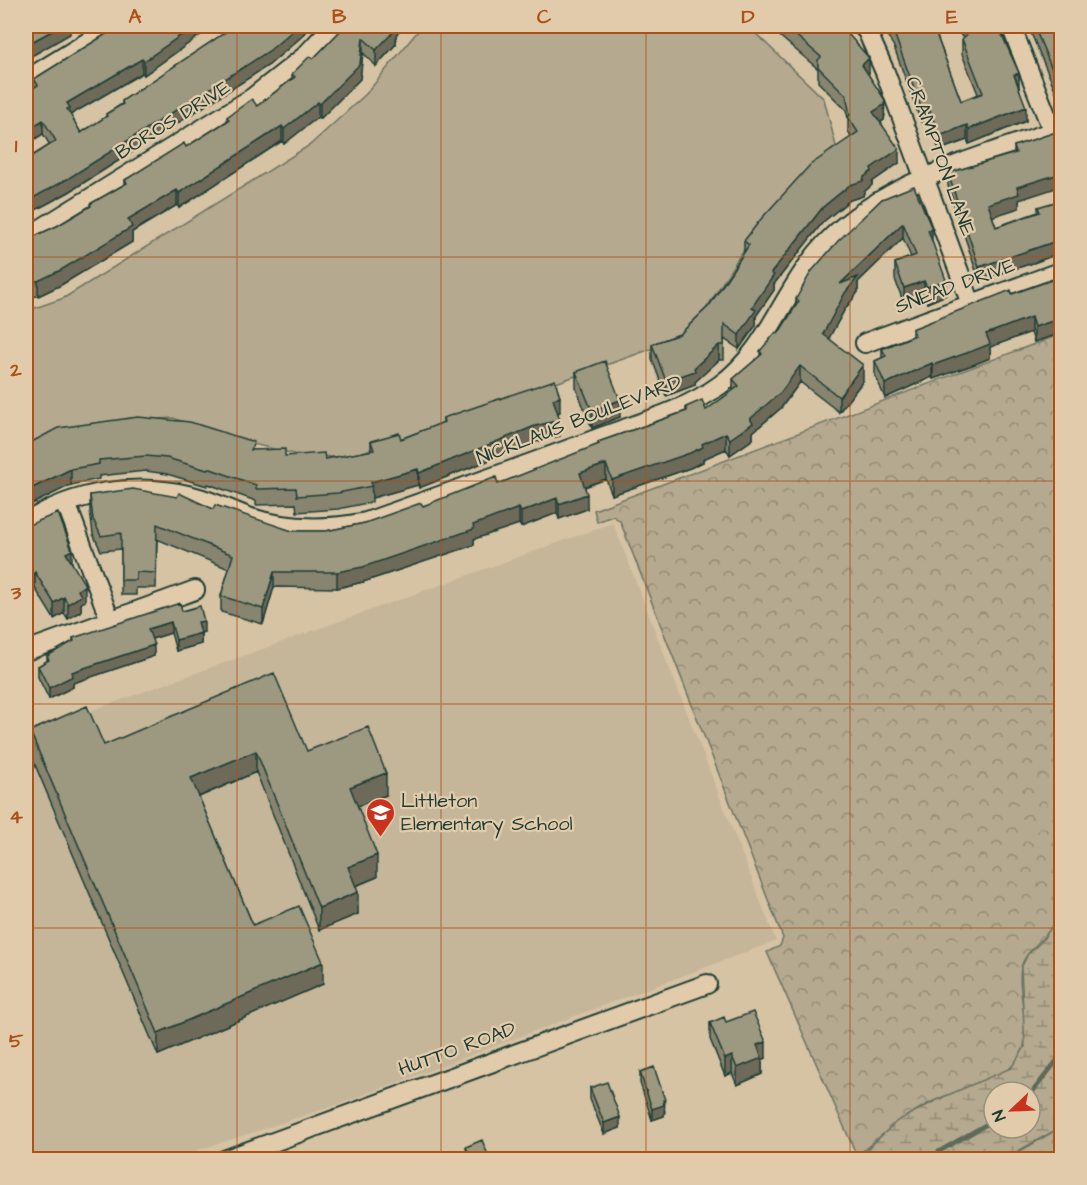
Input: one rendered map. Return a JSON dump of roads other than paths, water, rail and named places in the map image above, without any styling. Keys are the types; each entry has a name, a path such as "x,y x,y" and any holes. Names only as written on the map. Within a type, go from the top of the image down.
{"street":[{"path":"26,80 114,26"},
{"name":"BOROS DRIVE","path":"26,238 252,98 305,56 333,26"},
{"name":"CRAMPTON LANE","path":"862,26 867,31 885,72 971,304"},
{"path":"1011,26 1057,130"},
{"name":"NICKLAUS BOULEVARD","path":"26,523 66,502 117,490 155,490 190,496 268,523 309,528 340,527 366,522 684,406 702,397 735,374 760,346 808,265 820,250 880,199 925,179 1057,130"},
{"name":"SNEAD DRIVE","path":"865,343 1062,271"},
{"path":"66,502 110,620"},
{"path":"26,651 195,590"},
{"name":"HUTTO ROAD","path":"224,1160 707,984"}],"waterway":[{"path":"1042,1080 1062,1054"},
{"path":"934,1160 938,1152 982,1127"}],"place":[{"name":"Littleton Elementary School","path":"380,838"}]}
